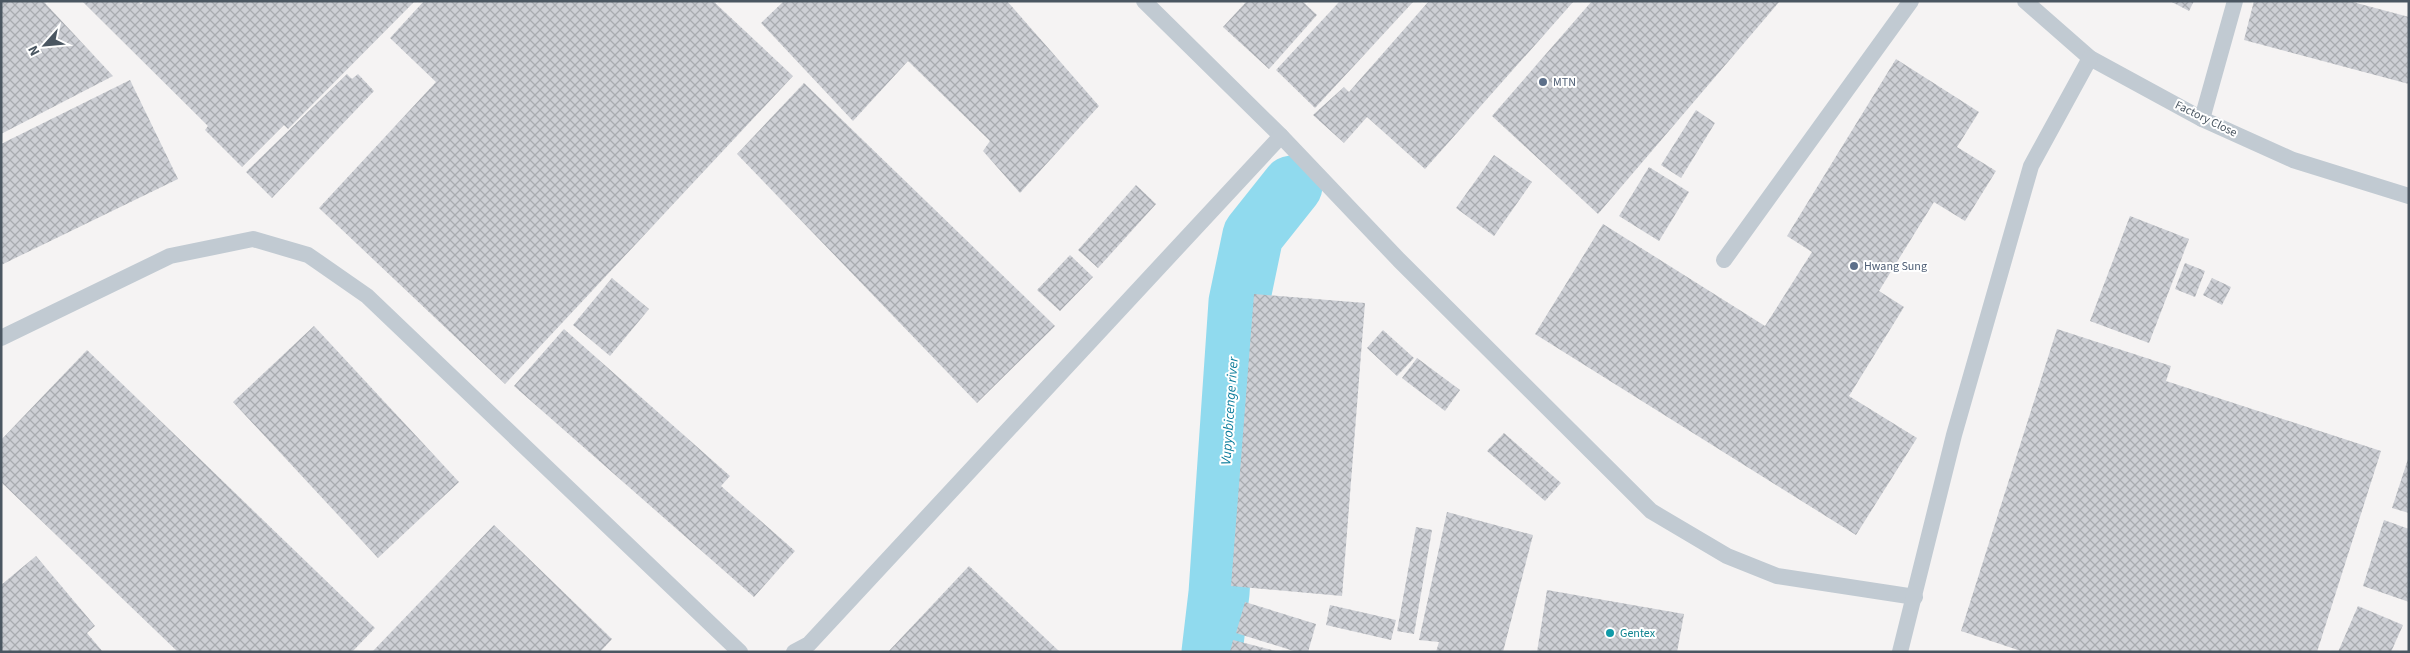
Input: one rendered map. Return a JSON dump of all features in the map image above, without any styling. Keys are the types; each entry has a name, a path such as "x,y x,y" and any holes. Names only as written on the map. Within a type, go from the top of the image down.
{"lane":[{"path":"1144,1 1281,136 1399,260 1651,511 1727,556 1777,576 1915,597"},
{"path":"1724,260 1911,1"},
{"name":"Factory Close","path":"2025,1 2090,58 2202,119 2293,160 2409,196"},
{"path":"2202,119 2235,1"},
{"path":"1900,652 1954,435 2031,166 2090,58"},
{"path":"794,652 809,644 1281,136"},
{"path":"1,338 170,256 253,239 308,255 368,296 740,652"}],"building":[{"path":"1,1 43,1 113,76 1,134"},
{"path":"82,1 138,1 141,4 144,1 415,1 288,129 284,125 242,167 205,130 208,126"},
{"path":"424,1 713,1 793,76 505,384 319,208 436,82 390,38"},
{"path":"784,1 1007,1 1099,106 1020,193 983,151 990,141 908,61 853,121 761,23"},
{"path":"1247,1 1302,1 1317,15 1269,69 1223,27"},
{"path":"1340,1 1414,1 1315,108 1276,70"},
{"path":"1429,1 1574,1 1425,169 1367,117 1344,143 1313,115 1344,87 1349,92"},
{"path":"1592,1 1780,1 1598,214 1492,116"},
{"path":"2170,1 2194,1 2189,11"},
{"path":"2254,1 2349,1 2409,17 2409,84 2244,40"},
{"path":"1896,59 1979,112 1957,147 1996,171 1965,221 1934,202 1879,291 1904,307 1849,396 1917,438 1856,535 1535,334 1603,224 1765,326 1812,252 1787,236"},
{"path":"347,74 352,79 358,74 374,91 272,198 246,172"},
{"path":"130,80 178,179 1,265 1,144"},
{"path":"804,83 1055,326 977,403 737,154"},
{"path":"1696,110 1715,123 1681,178 1661,165"},
{"path":"1494,155 1532,182 1494,236 1456,208"},
{"path":"1649,167 1689,192 1659,241 1619,216"},
{"path":"1136,185 1156,204 1098,268 1078,250"},
{"path":"2130,216 2189,239 2149,343 2090,321"},
{"path":"1070,255 1093,277 1060,311 1037,290"},
{"path":"2185,263 2205,271 2195,297 2175,289"},
{"path":"612,278 649,309 610,356 573,325"},
{"path":"2212,278 2231,287 2222,305 2203,295"},
{"path":"1254,294 1365,303 1342,596 1231,586"},
{"path":"314,326 459,482 378,558 233,402"},
{"path":"564,329 730,476 721,486 795,551 754,597 514,386"},
{"path":"2057,329 2171,366 2166,381 2381,451 2317,652 2024,652 1961,631"},
{"path":"1383,330 1414,358 1397,376 1367,348"},
{"path":"87,350 375,628 352,652 178,652 1,482 1,440"},
{"path":"1417,358 1460,390 1445,411 1402,378"},
{"path":"1504,433 1561,483 1545,501 1487,451"},
{"path":"2409,459 2409,513 2392,508"},
{"path":"1447,512 1533,535 1503,652 1436,652 1439,642 1419,640"},
{"path":"2384,520 2409,529 2409,602 2363,586"},
{"path":"494,525 612,639 600,652 372,652"},
{"path":"1416,527 1432,530 1414,634 1397,631"},
{"path":"36,556 95,626 87,633 103,652 1,652 1,585"},
{"path":"969,566 1060,652 888,652"},
{"name":"Gentex","path":"1547,590 1684,614 1677,652 1537,652"},
{"path":"1245,602 1316,624 1308,652 1297,652 1236,633"},
{"path":"1330,605 1396,620 1391,640 1326,625"},
{"path":"2358,606 2403,625 2391,652 2338,652"},
{"path":"1233,640 1276,651 1276,652 1230,652"}],"waterway":[{"name":"Vupyobicenge river","path":"1212,652 1219,593 1239,302 1253,235 1292,186"}],"place":[{"name":"MTN","path":"1543,82"},
{"name":"Hwang Sung","path":"1854,266"},
{"name":"Gentex","path":"1610,633"}]}
